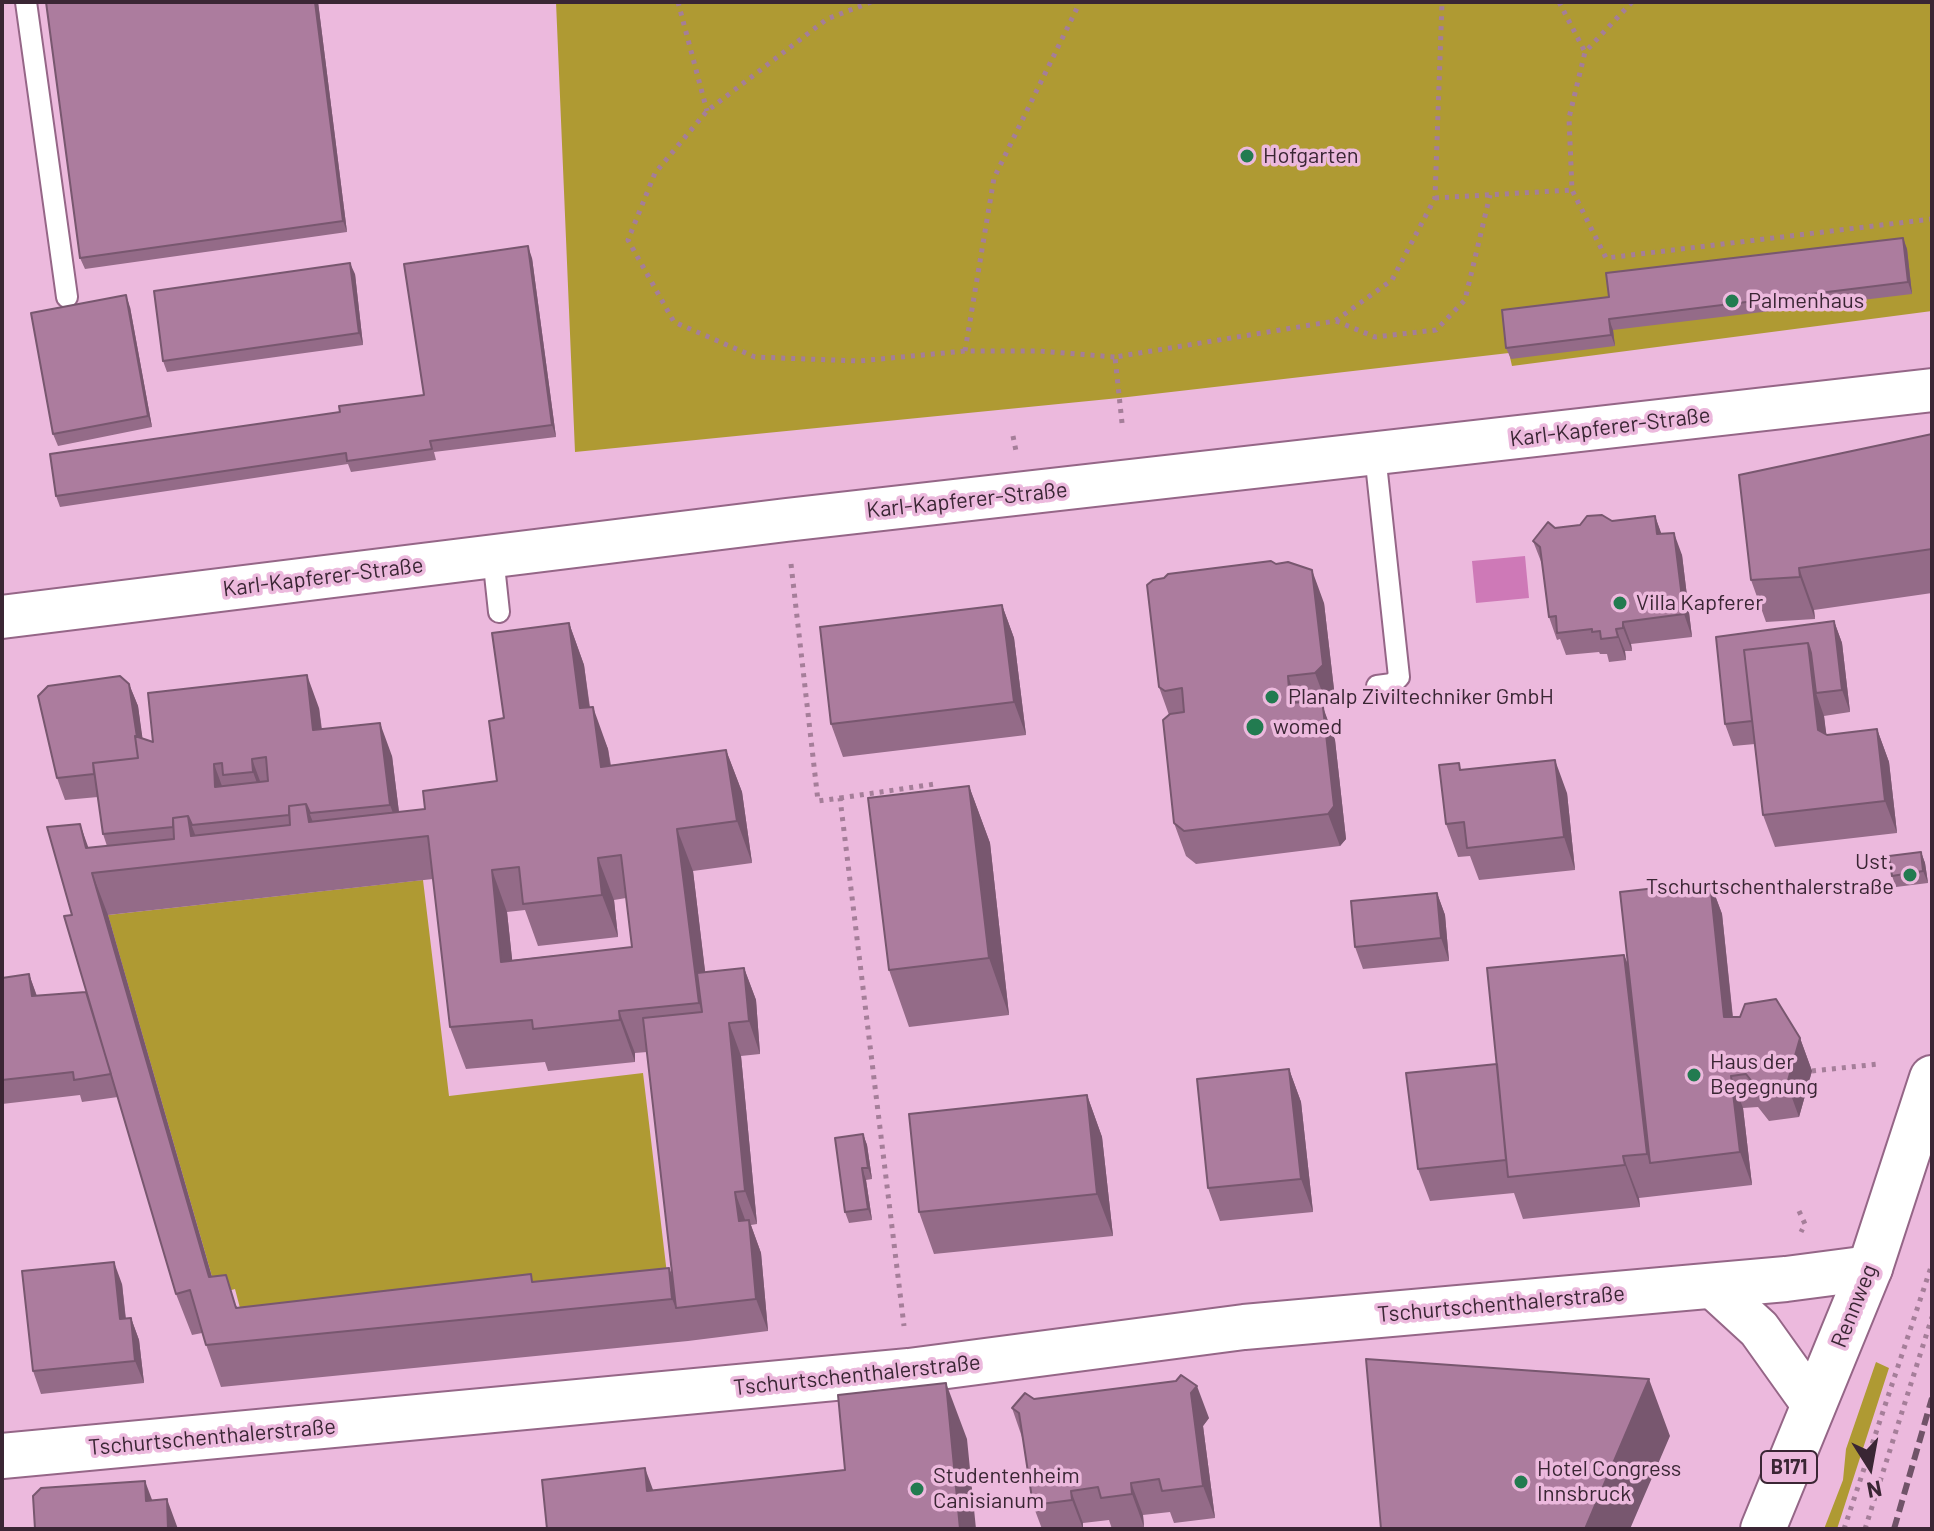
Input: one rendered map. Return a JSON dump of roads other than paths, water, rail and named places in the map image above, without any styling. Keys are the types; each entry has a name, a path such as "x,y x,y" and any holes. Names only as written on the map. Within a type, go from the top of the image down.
{"street":[{"name":"Karl-Kapferer-Straße","path":"2,617 786,520 1932,390"},
{"name":"Rennweg","path":"1763,1529 1870,1268 1932,1078"},
{"name":"Tschurtschenthalerstraße","path":"2,1456 909,1371 1244,1327 1786,1279 1870,1268"},
{"path":"1711,1285 1759,1329 1814,1406"}],"lane":[{"path":"26,2 67,297"},
{"path":"1375,454 1399,677 1392,684 1377,686"},
{"path":"493,556 499,612"}],"railway":[{"path":"1894,1529 1932,1398"}],"place":[{"name":"Hofgarten","path":"1247,156"},
{"name":"Palmenhaus","path":"1732,301"},
{"name":"Villa Kapferer","path":"1620,603"},
{"name":"Planalp Ziviltechniker GmbH","path":"1272,697"},
{"name":"womed","path":"1255,727"},
{"name":"Ust. Tschurtschenthalerstraße","path":"1910,875"},
{"name":"Haus der Begegnung","path":"1694,1075"},
{"name":"Hotel Congress Innsbruck","path":"1521,1482"},
{"name":"Studentenheim Canisianum","path":"917,1489"}]}
